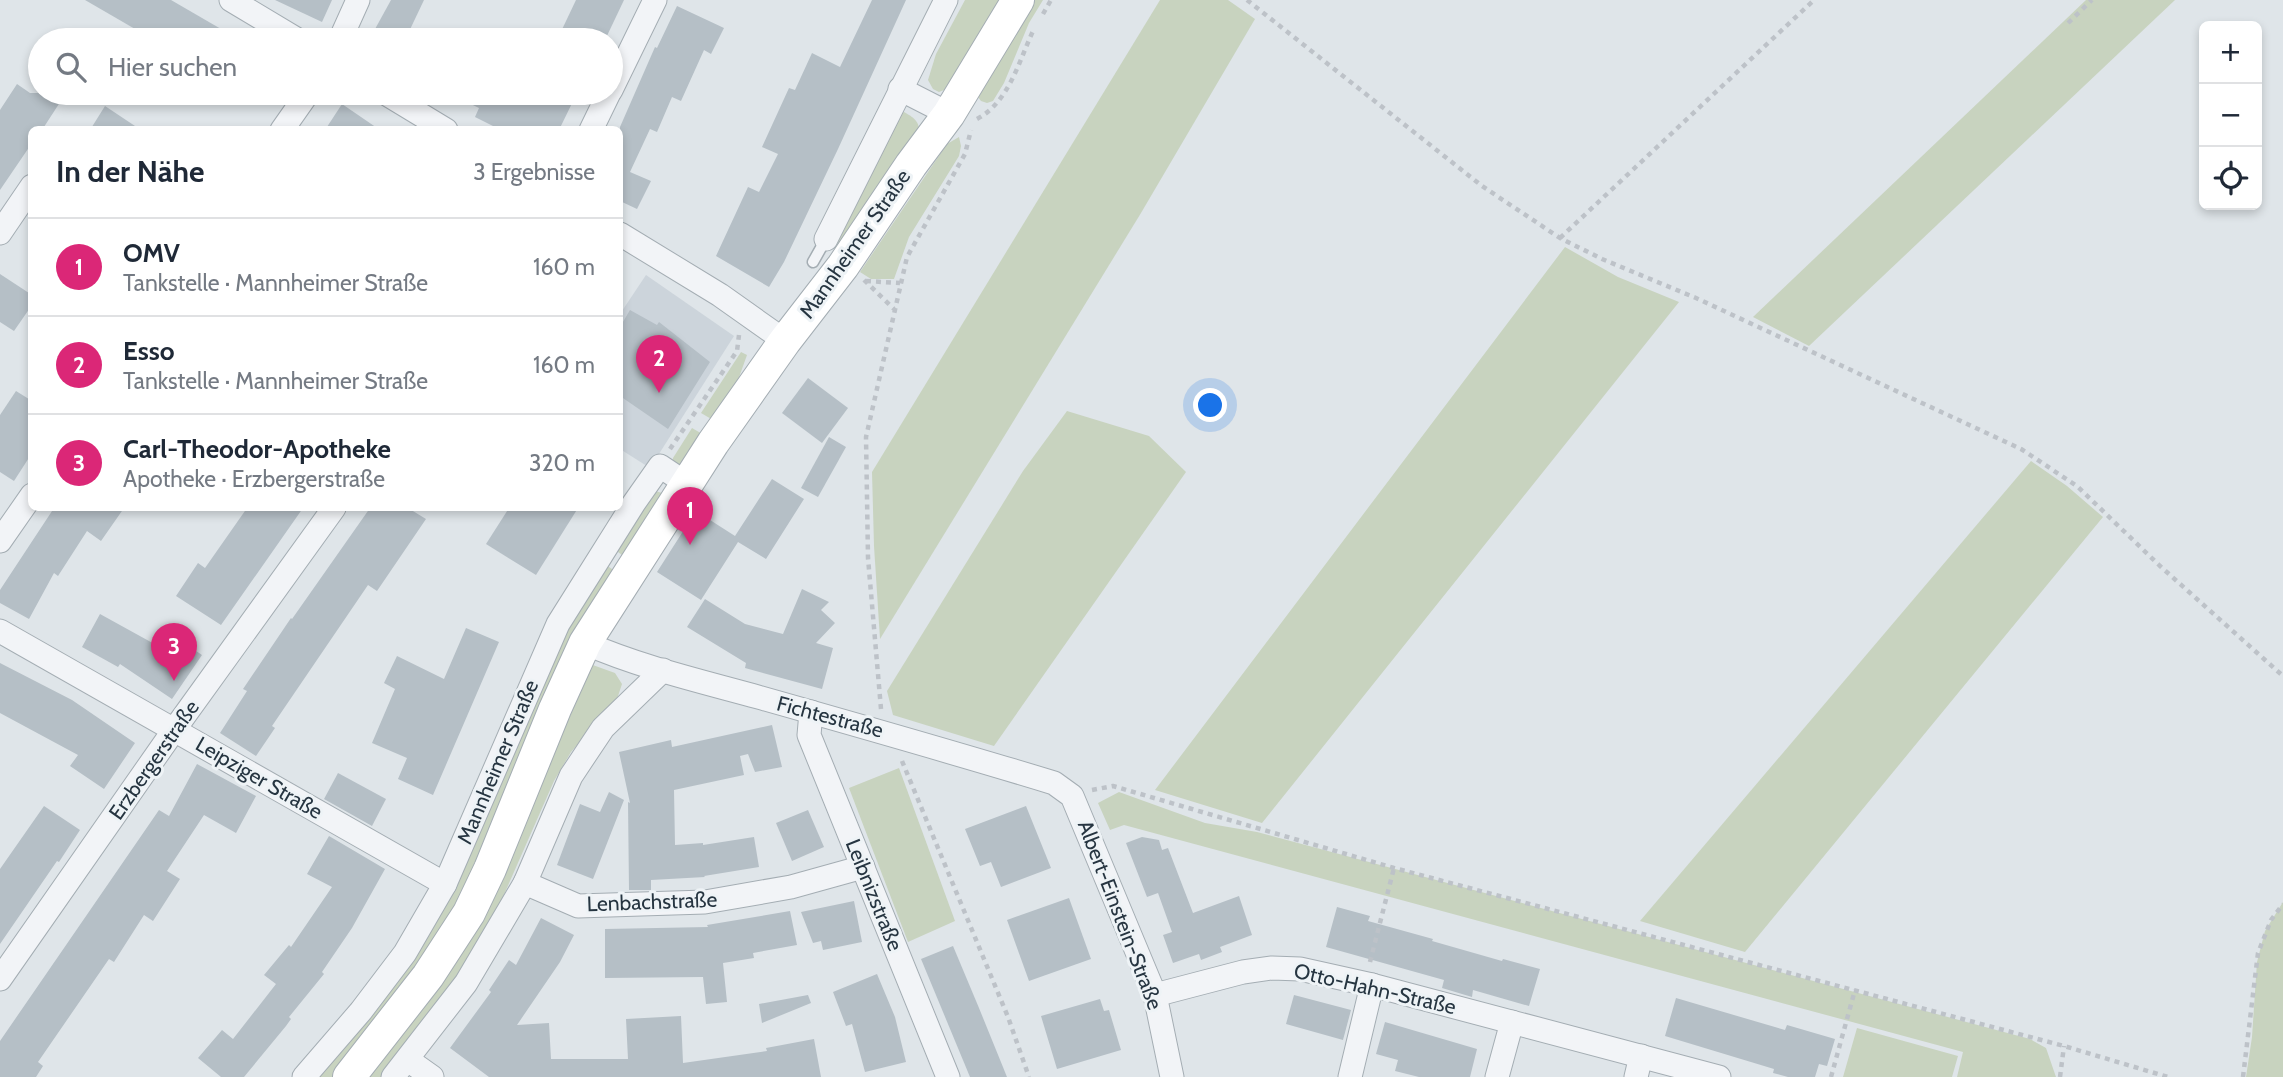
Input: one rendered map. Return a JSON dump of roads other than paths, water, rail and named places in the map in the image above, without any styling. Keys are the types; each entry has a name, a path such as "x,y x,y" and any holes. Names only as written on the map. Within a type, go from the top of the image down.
{"main road":[{"name":"Mannheimer Straße","path":"349,1077 428,976 468,913 490,869 585,643 713,443 785,341 843,266 911,165 960,118 1018,0"}],"street":[{"path":"230,0 278,28"},
{"path":"345,28 358,0"},
{"path":"623,65 655,0"},
{"path":"826,239 946,0"},
{"path":"900,89 960,118"},
{"path":"285,126 299,105"},
{"path":"405,105 439,126"},
{"path":"593,126 603,105"},
{"path":"0,233 28,192"},
{"path":"623,236 746,312 785,341"},
{"name":"Mannheimer Straße","path":"304,1077 361,1012 405,953 445,884 558,624 634,503 660,466 687,484"},
{"path":"0,541 28,501"},
{"name":"Erzbergerstraße","path":"0,979 332,511"},
{"name":"Leipziger Straße","path":"0,631 445,884"},
{"name":"Fichtestraße","path":"585,643 663,670 879,730 1054,783 1072,796"},
{"path":"432,1077 400,1068 466,983 525,883 571,776 603,728 663,670"},
{"name":"Leibnizstraße","path":"811,712 809,735 948,1077"},
{"name":"Albert-Einstein-Straße","path":"1072,796 1156,995 1172,1077"},
{"name":"Lenbachstraße","path":"525,883 578,906 705,902 791,887 863,867"},
{"name":"Otto-Hahn-Straße","path":"1156,995 1243,972 1272,968 1300,969 1369,984 1512,1022 1638,1067 1719,1077"},
{"path":"1350,1077 1369,984"},
{"path":"1497,1077 1512,1022"}],"lane":[{"path":"813,262 826,239"}],"place":[{"name":"Esso","path":"659,393"},
{"name":"OMV","path":"690,545"},
{"name":"Carl-Theodor-Apotheke","path":"174,681"}]}
